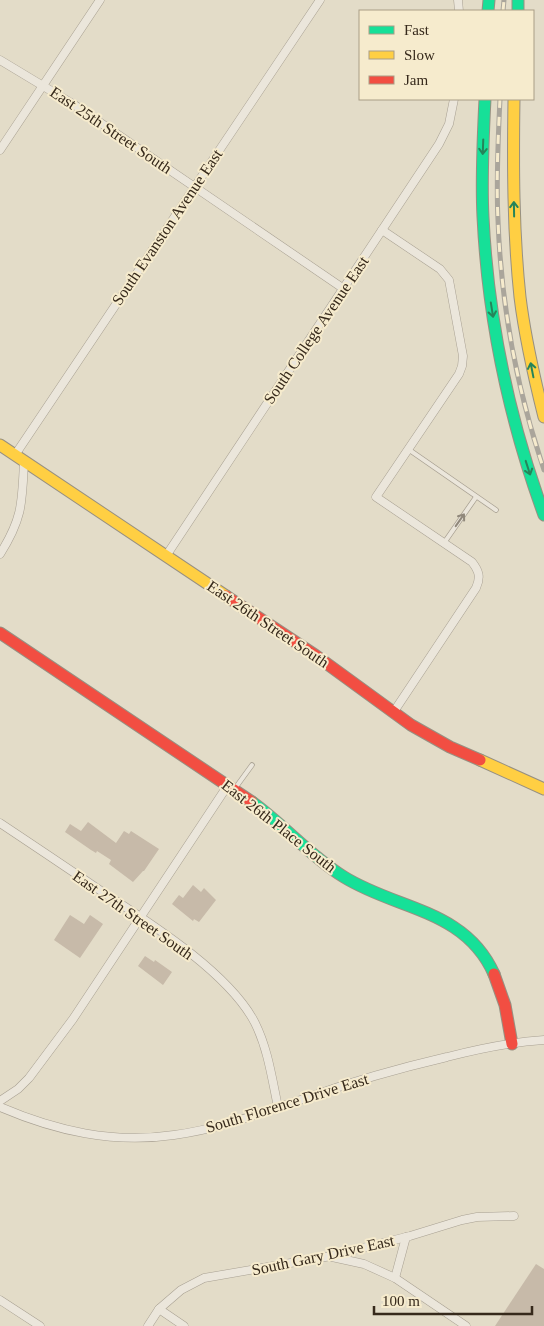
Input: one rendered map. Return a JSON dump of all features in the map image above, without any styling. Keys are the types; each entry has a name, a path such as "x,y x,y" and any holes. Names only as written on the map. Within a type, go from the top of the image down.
{"main road":[{"path":"485,100 482,178 484,231 490,298 498,351 510,409 544,515"},
{"path":"514,100 513,151 516,260 525,330 536,391 544,417"},
{"name":"East 26th Street South","path":"0,445 330,664 393,713 450,747 544,789"},
{"name":"East 26th Place South","path":"0,633 231,787 267,814 315,857 347,879 382,896 430,913 467,936 477,946 494,972 502,991 512,1044"}],"street":[{"path":"0,150 100,0"},
{"name":"South Evanston Avenue East","path":"19,458 194,186 320,0"},
{"name":"East 25th Street South","path":"0,60 43,85 344,289"},
{"name":"South College Avenue East","path":"166,556 439,144 449,124 454,100"},
{"path":"382,230 440,269 449,280 463,356 459,374 376,497 472,562 480,575 476,588 393,713"},
{"path":"0,554 16,528 20,512 23,494 19,458"},
{"path":"0,1101 18,1089 38,1066 73,1019 140,917 231,787"},
{"name":"East 27th Street South","path":"0,823 140,917 193,956 223,983 242,1004 254,1022 263,1042 278,1108"},
{"name":"South Florence Drive East","path":"0,1107 62,1130 115,1137 172,1136 233,1122 411,1065 467,1052 544,1040"},
{"name":"South Gary Drive East","path":"148,1326 159,1309 180,1290 204,1278 330,1256 477,1217 514,1216"},
{"path":"395,1278 406,1237"},
{"path":"330,1256 364,1264 395,1278 466,1326"},
{"path":"0,1300 40,1326"},
{"path":"159,1309 184,1326"}],"lane":[{"path":"408,450 496,510"},
{"path":"444,544 476,496"},
{"path":"231,787 252,765"}],"building":[{"path":"88,822 116,843 124,831 129,834 131,831 159,849 144,871 133,882 109,864 111,860 97,851 96,853 91,850 65,832 70,824 81,831"},
{"path":"193,885 201,892 204,888 216,900 199,922 194,919 193,921 172,904 179,895 183,898"},
{"path":"70,915 84,924 90,915 103,924 80,958 54,940"},
{"path":"145,956 154,962 155,960 172,972 163,985 138,966"},
{"path":"536,1264 544,1269 544,1326 495,1326"}],"railway":[{"path":"503,10 504,0"},
{"path":"500,100 497,190 503,283 518,378 544,470"}],"traffic: fast":[{"path":"488,10 489,0"},
{"path":"518,0 518,10"},
{"path":"485,100 482,202 495,331 502,369 520,442 544,515"},
{"path":"252,802 320,860 344,877 364,888 448,923 466,936 481,953 494,974"}],"traffic: slow":[{"path":"514,100 514,198 520,297 524,327 544,417"},
{"path":"0,445 226,596"},
{"path":"480,760 544,789"}],"traffic: jam":[{"path":"226,596 315,655 411,725 450,747 480,760"},
{"path":"0,633 252,802"},
{"path":"494,974 505,1005 512,1044"}]}
